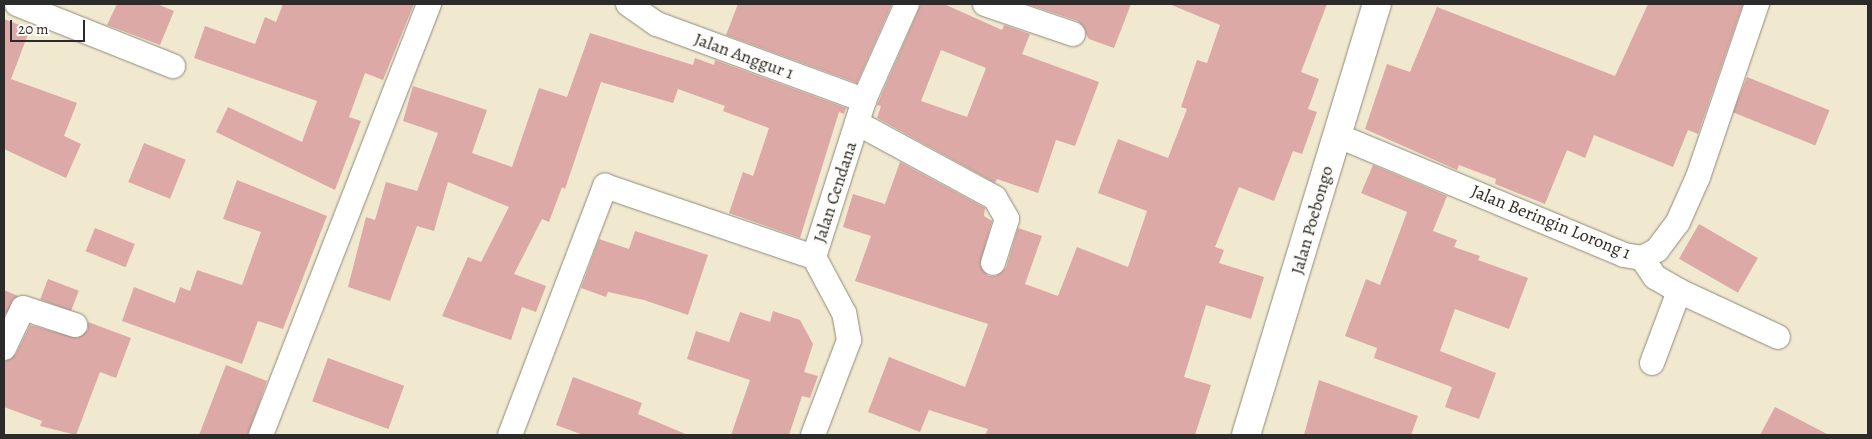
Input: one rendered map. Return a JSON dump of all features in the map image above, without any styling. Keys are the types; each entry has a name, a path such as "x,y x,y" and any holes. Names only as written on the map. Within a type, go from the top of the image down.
{"main road":[{"name":"Jalan Poebongo","path":"1246,435 1377,4"}],"street":[{"path":"17,4 173,66"},
{"path":"261,435 429,4"},
{"name":"Jalan Anggur 1","path":"628,4 657,24 864,100"},
{"name":"Jalan Cendana","path":"813,435 849,340 844,313 814,257 864,100 906,4"},
{"path":"985,4 1073,34"},
{"name":"Jalan Beringin Lorong 1","path":"1336,135 1624,254 1642,258 1657,250 1678,222 1698,176 1757,4"},
{"path":"856,123 995,198 1007,219 993,263"},
{"path":"510,435 605,186 814,257"},
{"path":"1642,258 1655,277 1680,291 1778,337"},
{"path":"1652,363 1680,291"},
{"path":"4,348 23,308 75,325"}],"building":[{"path":"117,4 157,4 174,11 160,45 107,25"},
{"path":"283,4 414,4 383,80 365,73 349,117 361,121 335,190 216,132 228,107 302,142 317,101 194,58 205,26 255,44 265,17 276,22"},
{"path":"738,4 892,4 857,83 726,35"},
{"path":"921,4 944,4 1002,30 1004,25 1030,34 1022,54 1099,82 1075,146 1056,140 1038,193 997,179 995,183 877,118 881,106 877,105","holes":["941,50 986,68 967,117 921,101"]},
{"path":"1027,4 1131,4 1114,48 1089,39 1078,21"},
{"path":"1169,4 1327,4 1301,72 1319,79 1308,109 1317,112 1302,154 1293,151 1274,201 1239,187 1215,247 1224,250 1219,263 1264,277 1251,319 1206,305 1184,377 1211,385 1195,435 985,435 988,429 929,410 920,432 868,412 889,357 965,387 988,324 855,281 871,236 843,227 853,194 885,204 900,162 985,208 984,216 992,221 980,265 988,276 996,276 1006,268 1018,228 1042,236 1025,284 1058,296 1077,247 1128,267 1147,211 1098,193 1118,139 1168,158 1187,109 1181,107 1197,60 1207,63 1220,25"},
{"path":"1648,4 1743,4 1698,134 1688,130 1673,167 1594,135 1585,158 1567,150 1545,204 1495,184 1496,179 1459,165 1457,170 1365,129 1387,64 1410,72 1437,7 1615,76"},
{"path":"4,19 30,29 11,79 77,103 64,136 81,144 66,178 4,149"},
{"path":"590,33 693,65 695,58 714,65 715,60 846,108 844,114 839,112 800,238 729,213 743,172 753,176 769,128 723,111 725,106 678,89 673,103 601,82 565,189 562,187 549,222 542,219 514,274 546,286 536,312 522,307 511,340 442,316 468,257 481,262 509,207 448,182 434,231 417,226 390,301 348,287 366,217 375,220 386,182 417,191 438,133 403,121 413,86 487,110 472,153 512,167 539,88 567,97"},
{"path":"1747,77 1830,110 1815,146 1733,112"},
{"path":"144,143 186,160 170,199 128,182"},
{"path":"1373,165 1447,196 1433,231 1457,240 1454,247 1480,256 1478,260 1528,278 1509,329 1455,309 1440,351 1496,373 1479,419 1445,407 1452,387 1374,358 1377,348 1345,336 1366,279 1380,285 1407,212 1361,193"},
{"path":"237,180 327,216 283,329 258,321 242,364 122,321 134,287 175,303 180,287 190,291 197,270 242,285 261,232 223,219"},
{"path":"1699,224 1758,258 1738,293 1679,259"},
{"path":"95,228 135,244 126,267 86,251"},
{"path":"635,231 708,255 688,315 644,300 608,292 606,297 581,288 599,239 629,249"},
{"path":"48,279 79,291 71,311 40,300"},
{"path":"4,290 18,296 4,316"},
{"path":"773,311 800,320 813,344 804,372 818,376 810,398 802,396 789,435 731,435 750,380 687,359 696,331 729,342 740,312 770,322"},
{"path":"88,322 131,338 116,378 100,372 76,435 40,426 42,421 4,407 4,362 16,354 30,325 77,338 88,330"},
{"path":"328,358 404,386 388,429 312,401"},
{"path":"226,365 267,381 248,435 199,435"},
{"path":"573,377 642,403 638,414 688,435 583,435 556,425"},
{"path":"1319,380 1418,416 1411,435 1304,435"},
{"path":"1775,407 1829,435 1760,435"}]}
